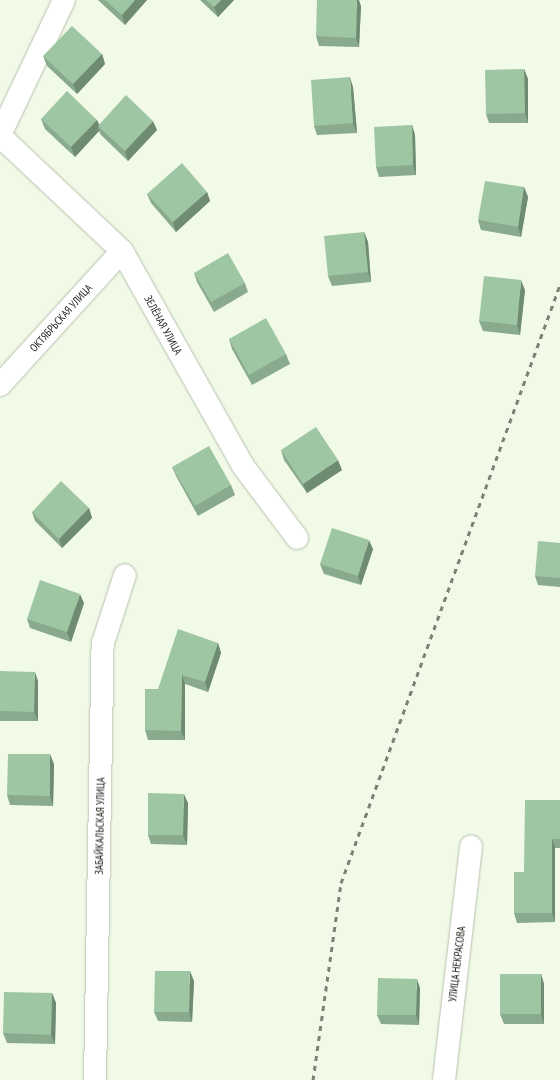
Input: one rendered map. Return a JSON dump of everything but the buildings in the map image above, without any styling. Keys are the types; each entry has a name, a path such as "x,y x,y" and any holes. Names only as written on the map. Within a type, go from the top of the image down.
{"street":[{"name":"ЗЕЛЁНАЯ УЛИЦА","path":"64,0 0,136 122,251 243,466 297,538"},
{"name":"ОКТЯБРЬСКАЯ УЛИЦА","path":"0,386 122,251"},
{"name":"ЗАБАЙКАЛЬСКАЯ УЛИЦА","path":"96,1080 103,643 125,575"},
{"name":"УЛИЦА НЕКРАСОВА","path":"444,1080 470,847"}],"railway":[{"path":"313,1080 341,883 560,285"}]}
